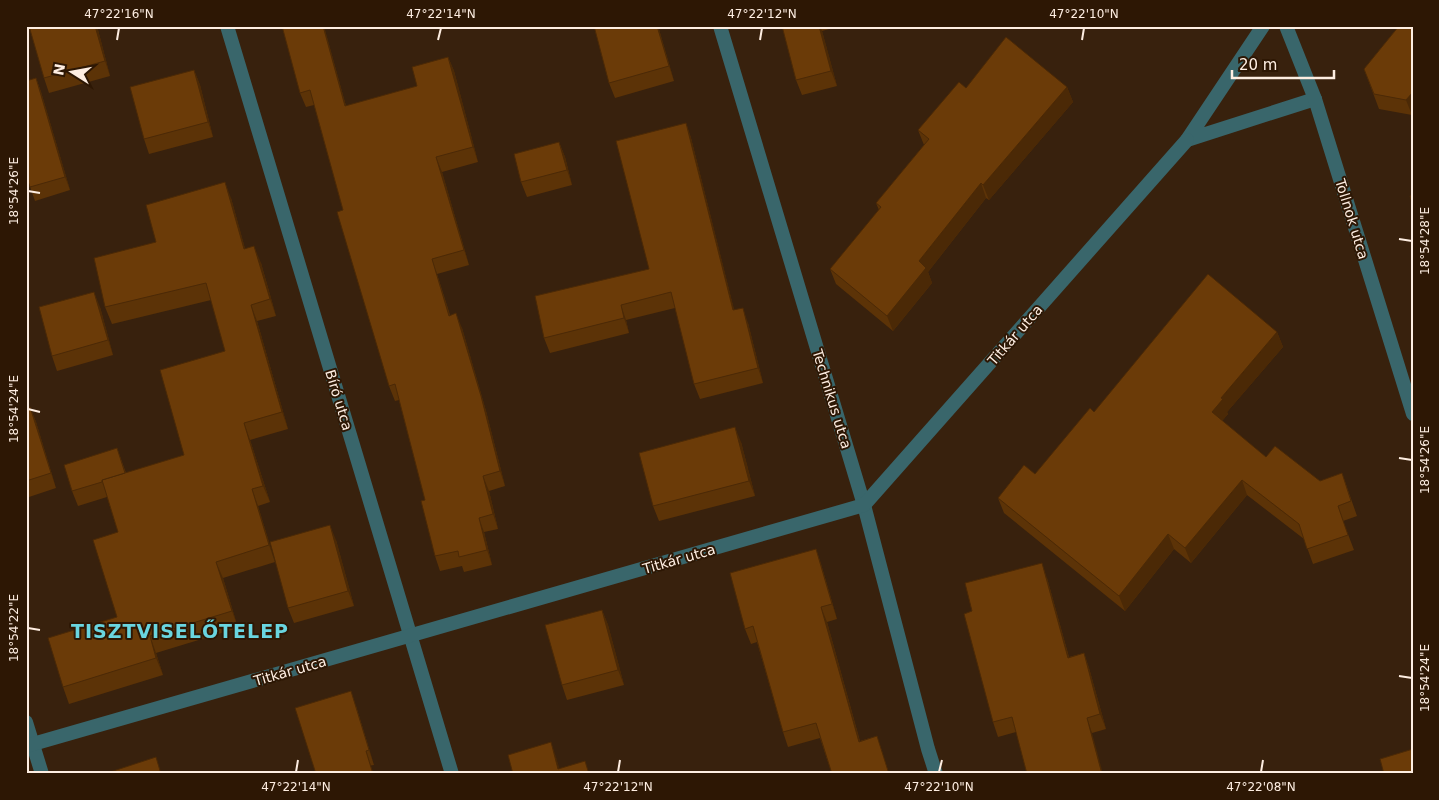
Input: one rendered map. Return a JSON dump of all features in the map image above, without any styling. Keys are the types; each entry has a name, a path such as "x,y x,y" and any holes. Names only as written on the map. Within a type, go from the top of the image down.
{"street":[{"name":"Bíró utca","path":"227,26 452,774"},
{"name":"Technikus utca","path":"720,26 864,505 936,774"},
{"name":"Titkár utca","path":"30,745 864,505 1187,140 1263,26"},
{"name":"Tollnok utca","path":"1286,26 1314,100 1413,414"},
{"path":"1187,140 1314,100"},
{"path":"26,722 30,745 42,774"}],"building":[{"path":"29,26 95,26 105,61 44,78"},
{"path":"282,26 323,26 345,106 417,86 412,67 448,57 473,147 436,157 464,250 432,259 449,316 456,313 481,396 500,471 483,476 493,514 479,518 487,550 459,557 458,551 435,556 421,501 425,500 395,384 389,386 337,212 343,210 310,90 300,93"},
{"path":"594,26 657,26 669,66 609,83"},
{"path":"782,26 819,26 831,71 796,80"},
{"path":"1399,26 1413,26 1413,92 1406,100 1374,94 1364,69"},
{"path":"1006,37 1067,87 983,185 981,183 919,261 926,268 887,316 830,269 881,207 876,203 929,139 918,130 959,82 966,88"},
{"path":"194,70 208,122 144,139 130,87"},
{"path":"36,78 65,177 30,187 26,175 26,81"},
{"path":"686,123 733,310 743,308 758,368 694,384 671,292 621,305 624,318 544,338 535,296 649,269 616,141"},
{"path":"559,142 567,170 521,182 514,154"},
{"path":"225,182 244,249 254,246 270,299 251,305 282,412 244,423 263,486 252,489 269,545 216,562 232,611 150,636 156,658 63,687 48,638 117,617 93,540 118,532 102,480 184,455 160,370 225,351 206,283 105,307 94,258 156,242 146,205"},
{"path":"1413,195 1413,206 1410,196"},
{"path":"1208,274 1277,332 1221,398 1223,399 1212,412 1266,457 1275,446 1320,481 1342,473 1351,501 1338,506 1348,535 1307,549 1299,524 1242,480 1185,548 1168,534 1119,596 998,498 1024,465 1035,474 1090,408 1094,412"},
{"path":"94,292 108,340 52,356 39,307"},
{"path":"30,407 51,473 26,481 26,408"},
{"path":"735,427 749,481 653,506 639,453"},
{"path":"117,448 125,473 72,491 64,465"},
{"path":"330,525 348,591 288,608 270,542"},
{"path":"816,549 832,604 821,607 859,742 877,736 889,774 832,774 816,723 783,732 753,626 745,629 730,573"},
{"path":"1042,563 1068,658 1084,653 1100,714 1087,718 1102,774 1027,774 1012,717 993,722 964,614 972,611 965,583"},
{"path":"602,610 618,670 562,685 545,625"},
{"path":"351,691 369,750 366,751 373,774 316,774 295,708"},
{"path":"551,742 558,769 585,761 589,774 513,774 508,755"},
{"path":"1413,749 1413,774 1384,774 1380,759"},
{"path":"156,757 161,774 104,774"}],"district":[{"name":"TISZTVISELŐTELEP","path":"180,631"}]}
